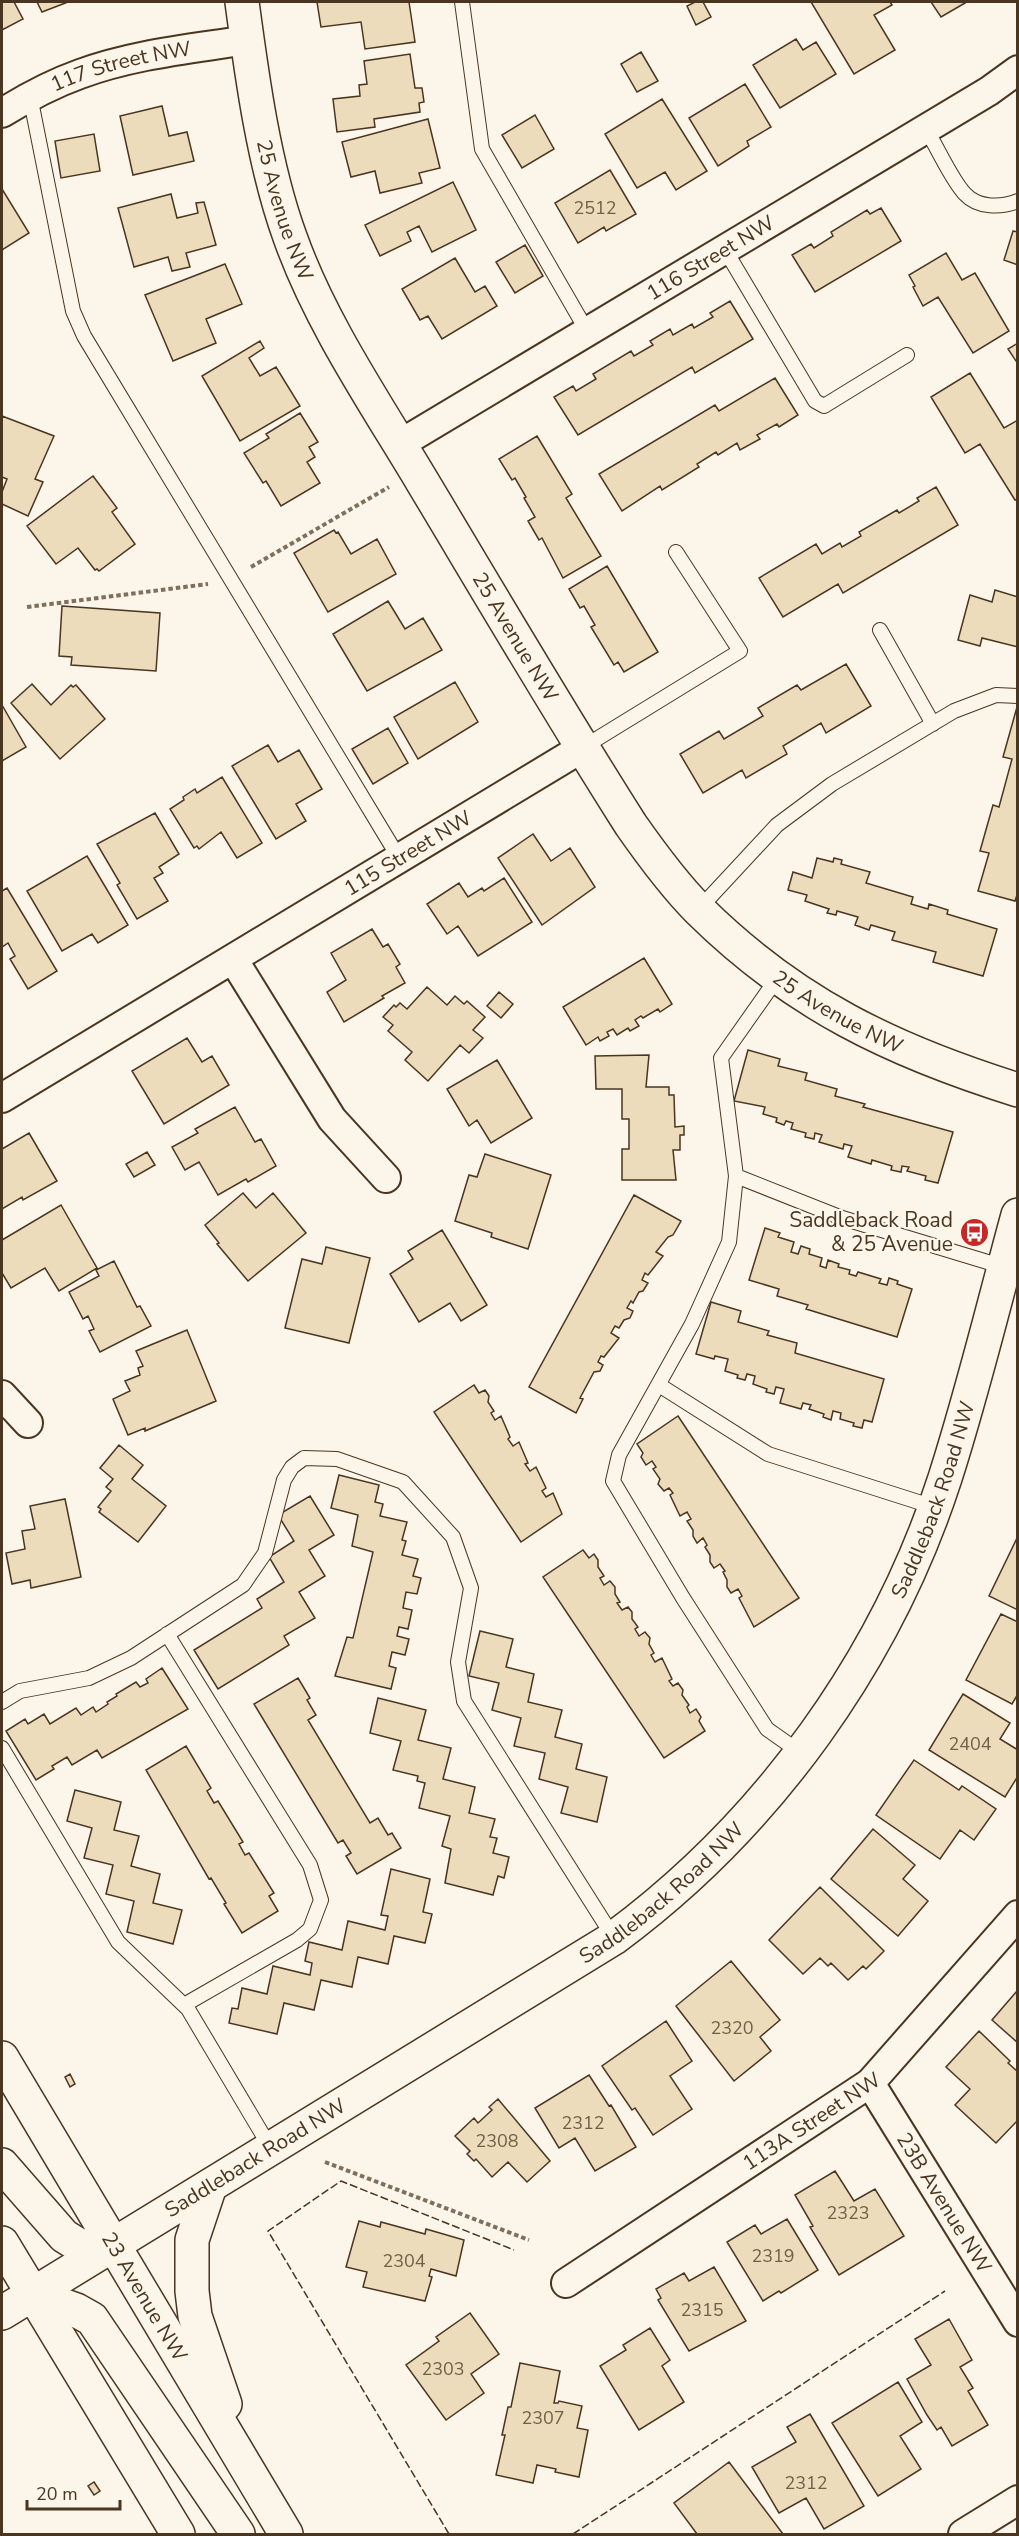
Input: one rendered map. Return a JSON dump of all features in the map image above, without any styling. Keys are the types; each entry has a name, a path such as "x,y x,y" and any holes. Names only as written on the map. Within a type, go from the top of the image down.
{"street":[{"name":"25 Avenue NW","path":"242,2 267,149 290,237 331,326 582,748 631,825 698,910 777,977 839,1017 890,1044 934,1062 1017,1090"},
{"name":"117 Street NW","path":"2,113 30,96 79,74 128,60 247,40"},
{"name":"116 Street NW","path":"400,444 989,91 1017,70"},
{"name":"115 Street NW","path":"2,1098 582,748"},
{"path":"233,959 336,1125 386,1178"},
{"name":"Saddleback Road NW","path":"2,2313 614,1938 658,1905 735,1832 801,1753 840,1697 887,1619 934,1508 950,1461 1017,1215"},
{"path":"2,1395 28,1423"},
{"name":"113A Street NW","path":"566,2283 870,2083 1017,1915"},
{"name":"23 Avenue NW","path":"2,2058 286,2535"},
{"name":"23B Avenue NW","path":"870,2083 1017,2322"},
{"path":"2,2165 64,2236 80,2246 113,2244"},
{"path":"210,2186 192,2240 195,2316 246,2465"},
{"path":"2,2243 178,2535"},
{"path":"32,2294 76,2310 92,2319 238,2535"},
{"path":"963,2535 1017,2500"}],"lane":[{"path":"462,2 482,149 587,331"},
{"path":"30,96 73,311 84,336 399,858"},
{"path":"926,129 965,194 978,203 999,206 1017,201"},
{"path":"724,248 815,401 824,405 906,355"},
{"path":"582,748 740,651 676,552"},
{"path":"880,630 933,724"},
{"path":"698,910 777,825 832,784 954,711 996,695 1017,696"},
{"path":"777,977 722,1058 736,1176 729,1242 692,1324 620,1455 613,1480 683,1598 767,1729 801,1753"},
{"path":"736,1176 842,1218 1004,1267"},
{"path":"658,1385 768,1454 934,1508"},
{"path":"2,1702 20,1691 89,1678 131,1658 243,1585 265,1553 284,1480 292,1467 304,1458 337,1459 403,1482 453,1537 471,1588 458,1662 464,1701 614,1938"},
{"path":"167,1634 310,1865 321,1900 310,1929 297,1940 184,2005"},
{"path":"2,1748 118,1942 184,2005 270,2147"}],"path":[{"path":"325,2162 530,2240"}],"building":[{"path":"2,2 14,2 23,19 2,30"},
{"path":"37,2 68,2 42,12"},
{"path":"317,2 409,2 415,42 365,49 361,22 321,27"},
{"path":"695,2 703,2 711,17 696,25 687,6"},
{"path":"811,2 890,2 892,5 874,15 895,50 854,74"},
{"path":"931,2 964,2 965,3 941,17"},
{"path":"796,39 803,50 816,42 836,74 780,108 753,65"},
{"path":"641,52 658,81 637,92 621,64"},
{"path":"410,54 415,88 422,88 424,102 419,103 420,112 374,119 375,127 337,132 333,99 360,96 359,85 367,84 364,61"},
{"path":"745,84 771,127 747,141 749,146 718,166 689,118"},
{"path":"662,99 707,171 676,190 665,172 637,188 605,134"},
{"path":"162,106 169,136 187,132 194,161 133,175 120,116"},
{"path":"535,115 554,149 522,168 502,135"},
{"path":"428,119 440,168 419,173 422,183 380,193 375,171 351,177 342,142"},
{"path":"94,134 100,171 61,178 55,141"},
{"path":"610,170 636,214 606,231 604,227 578,243 555,203"},
{"path":"453,182 476,230 432,252 419,226 407,232 411,241 380,256 365,225"},
{"path":"2,189 29,233 2,250"},
{"path":"171,194 177,218 198,213 196,203 204,202 216,245 186,253 190,267 172,271 168,257 134,267 118,208"},
{"path":"881,208 901,241 815,292 792,255 811,244 814,248 833,236 831,232 867,210 870,214"},
{"path":"1013,231 1018,232 1018,265 1004,260"},
{"path":"525,245 543,276 515,293 496,262"},
{"path":"946,253 962,280 975,273 1009,331 973,353 938,297 923,306 909,275"},
{"path":"455,258 475,292 485,286 497,306 442,339 428,316 420,320 402,289"},
{"path":"225,264 242,304 206,319 216,343 173,361 145,295"},
{"path":"730,301 753,339 695,373 692,367 578,435 554,397 573,386 576,391 596,379 593,374 631,351 634,356 653,345 650,341 670,329 673,335 692,324 694,328 713,317 710,313"},
{"path":"260,341 264,348 249,358 260,376 276,367 300,406 240,441 202,376"},
{"path":"1018,343 1018,364 1008,349"},
{"path":"970,373 1004,428 1018,420 1018,499 1015,500 980,444 965,453 931,397"},
{"path":"775,378 798,415 779,427 777,424 757,435 760,439 740,450 737,443 718,455 716,452 697,464 699,467 662,490 660,486 622,511 599,474 715,405 719,411"},
{"path":"300,413 318,442 309,447 315,457 307,462 320,483 281,506 266,481 263,483 244,453 269,438 266,434"},
{"path":"2,416 54,436 35,479 43,482 28,516 2,504 2,492 7,479 2,477"},
{"path":"537,436 572,494 566,498 601,556 563,578 542,538 539,540 528,521 535,517 524,498 526,497 515,478 512,480 499,459"},
{"path":"93,476 117,508 112,512 135,544 99,571 95,570 78,548 56,564 27,526"},
{"path":"936,487 958,525 843,593 838,584 783,617 759,578 816,544 822,554 840,543 842,547 861,536 859,532 897,510 899,513 919,501 917,498"},
{"path":"334,530 338,532 351,554 377,539 396,574 328,612 294,553"},
{"path":"607,566 658,652 624,672 618,662 614,665 591,627 595,625 584,606 580,608 569,589"},
{"path":"995,590 1018,597 1018,647 982,638 980,646 958,640 970,595 992,602"},
{"path":"388,601 405,629 423,618 442,650 367,691 333,634"},
{"path":"62,606 160,613 156,671 71,665 72,657 59,656"},
{"path":"846,664 871,706 826,733 821,723 783,746 787,754 746,778 742,770 703,793 680,754 719,731 724,739 763,716 758,708 797,685 801,690"},
{"path":"455,682 478,722 418,759 394,717"},
{"path":"32,684 51,705 71,685 73,687 76,685 105,719 60,759 11,703"},
{"path":"2,705 26,747 2,761"},
{"path":"1017,707 1018,892 1015,901 978,891 989,853 980,851 993,805 999,807 1012,759 1003,757"},
{"path":"388,728 408,763 373,784 352,749"},
{"path":"268,745 278,762 299,750 322,789 296,804 306,821 276,839 232,766"},
{"path":"222,777 262,843 237,858 221,832 199,849 197,846 194,848 170,809 195,789 197,793"},
{"path":"155,813 179,854 159,867 163,873 154,878 168,901 137,919 117,885 120,883 97,844"},
{"path":"533,834 551,861 570,848 595,887 542,925 498,858"},
{"path":"87,856 128,925 98,943 92,934 62,951 27,891"},
{"path":"817,858 833,862 834,858 842,860 841,864 870,872 866,883 913,897 911,904 928,909 929,904 948,910 947,914 997,929 983,976 933,962 936,952 892,940 895,932 871,925 869,930 855,925 858,917 837,911 836,915 827,913 829,909 805,901 807,895 788,890 793,872 812,878"},
{"path":"504,878 532,922 478,956 458,926 447,934 427,904 459,883 468,897 482,888 484,891"},
{"path":"7,888 57,971 28,989 10,959 15,956 8,943 2,947 2,891"},
{"path":"372,929 383,947 388,944 400,964 396,967 405,983 344,1022 327,992 346,980 331,953"},
{"path":"644,958 672,1004 660,1012 658,1009 643,1018 641,1016 635,1020 639,1026 630,1031 628,1028 617,1035 613,1029 607,1032 609,1036 600,1041 598,1037 586,1045 563,1007"},
{"path":"427,987 447,1005 455,996 464,1004 467,1001 485,1017 473,1030 483,1038 469,1053 460,1045 428,1081 405,1060 412,1052 388,1031 393,1025 383,1017 394,1005 396,1007 400,1003 407,1009"},
{"path":"499,992 513,1004 501,1018 487,1006"},
{"path":"187,1038 202,1062 212,1056 229,1085 164,1124 132,1071"},
{"path":"748,1050 780,1059 778,1066 807,1073 805,1080 837,1089 835,1096 865,1104 863,1107 953,1132 938,1183 925,1180 926,1176 907,1171 909,1167 902,1166 901,1172 891,1170 892,1166 872,1160 871,1164 848,1157 852,1146 844,1144 843,1149 819,1142 822,1135 815,1133 814,1139 805,1137 806,1133 791,1129 793,1123 786,1121 784,1125 776,1122 777,1118 763,1114 765,1107 734,1101"},
{"path":"649,1055 646,1087 669,1087 669,1095 674,1095 675,1127 684,1126 684,1135 680,1135 680,1150 673,1150 676,1180 622,1180 622,1149 629,1149 629,1119 622,1119 622,1089 596,1089 595,1056"},
{"path":"497,1060 532,1118 491,1143 477,1120 469,1126 447,1089"},
{"path":"235,1107 255,1142 261,1139 276,1166 218,1195 199,1162 185,1170 172,1147 198,1133 195,1129"},
{"path":"29,1133 57,1181 2,1209 2,1149"},
{"path":"147,1152 155,1165 134,1177 126,1164"},
{"path":"485,1154 551,1175 528,1249 491,1237 492,1233 455,1221 469,1175 477,1177"},
{"path":"243,1193 256,1208 273,1193 306,1233 248,1281 217,1244 219,1243 205,1225"},
{"path":"634,1195 681,1221 673,1235 668,1237 656,1252 663,1256 648,1275 645,1273 642,1280 648,1283 627,1308 633,1311 630,1318 624,1320 619,1328 615,1326 611,1333 619,1338 604,1357 601,1356 598,1362 603,1365 600,1371 594,1372 580,1398 583,1399 576,1413 529,1387"},
{"path":"61,1205 97,1268 59,1291 45,1268 11,1288 2,1273 2,1240"},
{"path":"765,1228 780,1233 778,1237 794,1242 791,1252 798,1254 801,1246 810,1249 809,1254 822,1258 820,1266 826,1268 828,1260 839,1264 838,1267 850,1270 849,1274 856,1276 858,1272 881,1279 879,1283 887,1285 889,1278 898,1281 897,1284 912,1289 897,1337 806,1309 808,1305 777,1296 779,1289 749,1280"},
{"path":"442,1230 487,1305 461,1321 450,1303 419,1322 390,1274 413,1259 408,1251"},
{"path":"326,1247 370,1258 349,1343 285,1328 302,1259 322,1264"},
{"path":"114,1261 137,1307 140,1306 151,1326 100,1352 89,1331 94,1329 88,1316 83,1319 69,1292 99,1276 96,1270"},
{"path":"711,1302 741,1311 738,1322 769,1331 767,1335 797,1343 795,1353 884,1379 872,1422 864,1420 862,1428 840,1419 841,1413 833,1411 831,1420 823,1417 824,1414 809,1409 811,1405 803,1403 801,1409 780,1403 784,1389 776,1387 774,1394 766,1392 767,1389 753,1384 755,1376 747,1374 745,1380 725,1371 728,1359 715,1356 714,1359 696,1354"},
{"path":"187,1330 216,1401 145,1431 145,1428 128,1435 113,1399 130,1391 125,1381 140,1375 138,1368 143,1366 136,1351"},
{"path":"474,1385 479,1393 485,1390 489,1396 488,1402 494,1411 491,1413 495,1420 501,1416 510,1437 508,1439 513,1446 519,1442 528,1463 525,1464 530,1471 536,1467 546,1488 542,1491 546,1497 553,1493 562,1514 521,1542 434,1412"},
{"path":"678,1416 799,1598 754,1627 739,1598 742,1596 738,1589 731,1593 727,1587 727,1580 723,1572 725,1571 720,1564 714,1568 710,1562 710,1555 703,1538 697,1543 687,1521 691,1519 687,1512 680,1516 670,1495 673,1493 669,1488 664,1491 658,1484 660,1479 653,1469 656,1467 652,1461 646,1465 641,1457 643,1453 637,1444"},
{"path":"119,1445 143,1465 132,1479 166,1506 138,1542 99,1512 101,1509 98,1507 111,1491 106,1487 113,1479 100,1468"},
{"path":"339,1475 379,1485 375,1502 383,1504 380,1516 407,1522 402,1540 406,1541 402,1555 418,1559 413,1576 421,1578 417,1594 406,1592 403,1608 412,1610 408,1629 399,1627 397,1636 409,1639 405,1655 392,1652 389,1666 396,1668 391,1689 335,1676 347,1637 353,1638 373,1552 352,1546 358,1515 331,1508"},
{"path":"310,1496 334,1535 309,1550 325,1576 299,1592 315,1618 284,1636 289,1645 218,1689 194,1650 262,1608 257,1599 284,1582 269,1557 294,1541 278,1515"},
{"path":"65,1499 81,1577 31,1588 30,1580 12,1584 6,1553 25,1549 22,1531 35,1529 30,1506"},
{"path":"1018,1536 1018,1610 989,1596"},
{"path":"583,1550 589,1558 594,1554 598,1560 598,1567 604,1576 600,1578 604,1585 610,1581 615,1587 615,1594 620,1602 617,1603 622,1610 628,1607 632,1612 632,1619 638,1627 635,1629 639,1636 645,1632 650,1638 649,1644 654,1653 651,1655 655,1662 662,1658 672,1679 669,1681 673,1686 678,1683 683,1690 682,1695 689,1705 687,1707 690,1713 696,1709 701,1717 699,1721 705,1731 664,1758 543,1577"},
{"path":"1001,1614 1018,1622 1018,1694 1012,1704 966,1680"},
{"path":"480,1631 513,1639 506,1667 534,1674 528,1702 562,1710 555,1737 582,1744 576,1769 607,1777 597,1822 561,1813 568,1787 539,1779 545,1753 514,1746 521,1718 492,1710 499,1683 469,1676"},
{"path":"162,1668 188,1709 102,1758 97,1750 72,1765 67,1757 52,1766 54,1769 36,1780 6,1731 25,1719 28,1724 44,1714 50,1724 76,1708 81,1715 93,1707 96,1712 117,1696 116,1694 136,1682 140,1687 148,1683 146,1679"},
{"path":"298,1678 310,1698 307,1700 316,1715 308,1720 370,1823 378,1818 388,1835 392,1833 401,1848 357,1874 346,1856 351,1853 343,1840 338,1843 254,1704"},
{"path":"963,1694 1010,1723 1000,1739 1018,1750 1018,1776 1005,1797 929,1750"},
{"path":"378,1698 426,1710 418,1740 451,1748 443,1779 475,1787 469,1813 495,1819 490,1837 497,1838 493,1853 509,1857 504,1878 498,1876 493,1895 445,1883 451,1849 442,1846 450,1816 419,1808 425,1783 417,1781 418,1776 393,1770 401,1741 370,1733"},
{"path":"186,1746 211,1788 207,1791 214,1803 218,1801 243,1842 239,1844 245,1855 249,1853 274,1893 269,1896 278,1911 242,1933 146,1770"},
{"path":"914,1760 959,1790 962,1786 996,1809 974,1840 960,1830 940,1859 876,1815"},
{"path":"75,1790 121,1802 114,1830 139,1836 131,1866 160,1874 153,1903 182,1910 173,1944 127,1932 134,1901 106,1894 113,1865 84,1858 92,1828 67,1821"},
{"path":"873,1829 915,1865 903,1879 928,1901 898,1936 831,1879"},
{"path":"391,1869 430,1879 423,1912 432,1914 425,1943 394,1936 388,1964 358,1957 352,1987 321,1980 314,2010 284,2003 277,2034 229,2023 232,2008 238,2009 242,1988 267,1994 273,1966 310,1975 312,1963 305,1961 309,1942 342,1950 348,1921 385,1930 388,1916 381,1915"},
{"path":"820,1887 884,1951 866,1969 863,1966 848,1980 831,1963 828,1966 820,1958 803,1974 769,1940"},
{"path":"731,1961 780,2020 760,2037 771,2051 734,2081 676,2006"},
{"path":"1018,1991 1018,2043 992,2020"},
{"path":"666,2021 692,2061 670,2076 692,2109 653,2135 635,2108 632,2110 602,2066"},
{"path":"979,2031 1018,2072 1018,2120 996,2143 955,2105 970,2089 946,2067"},
{"path":"70,2074 75,2084 70,2087 65,2077"},
{"path":"589,2075 609,2106 611,2105 636,2147 595,2171 575,2138 559,2148 535,2108"},
{"path":"498,2099 550,2161 527,2182 508,2162 492,2177 476,2159 474,2161 467,2154 470,2151 455,2136 474,2118 478,2123 492,2110 489,2107"},
{"path":"835,2171 854,2201 875,2189 904,2236 839,2275 810,2227 813,2226 795,2195"},
{"path":"787,2219 818,2270 781,2293 779,2291 763,2301 727,2242 755,2225 761,2234"},
{"path":"359,2221 380,2227 381,2222 425,2234 426,2229 464,2240 456,2276 431,2269 429,2276 432,2277 425,2301 363,2287 367,2272 346,2267"},
{"path":"714,2267 746,2321 689,2351 658,2300 661,2298 656,2289 684,2273 689,2281"},
{"path":"470,2313 499,2354 471,2374 484,2393 446,2420 406,2365 439,2341 436,2337"},
{"path":"949,2319 972,2360 960,2367 973,2388 968,2391 988,2425 952,2446 941,2427 937,2430 907,2379 931,2365 915,2339"},
{"path":"650,2328 670,2360 662,2366 684,2402 639,2430 600,2366 626,2350 623,2345"},
{"path":"520,2363 560,2371 554,2403 559,2401 582,2406 577,2428 588,2430 579,2477 537,2465 533,2483 496,2475 505,2435 502,2435 508,2407 511,2407"},
{"path":"898,2382 922,2422 900,2436 921,2469 878,2496 832,2423"},
{"path":"810,2414 864,2506 824,2529 806,2498 779,2513 752,2467 796,2442 787,2427"},
{"path":"729,2462 783,2534 697,2534 674,2503"},
{"path":"94,2482 100,2491 94,2495 88,2486"}],"fence":[{"path":"449,2534 268,2231 341,2181 514,2250"},
{"path":"573,2534 945,2291"}],"place":[{"name":"Saddleback Road & 25 Avenue","path":"974,1232"}]}
